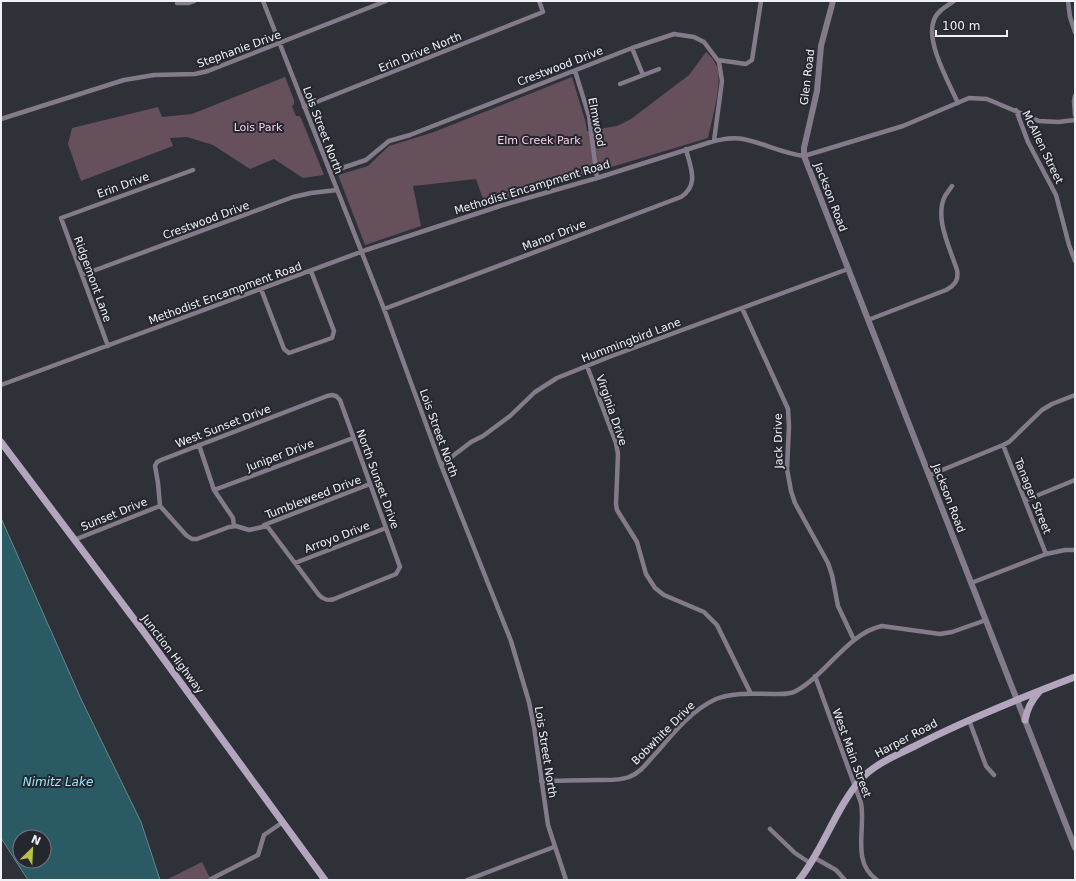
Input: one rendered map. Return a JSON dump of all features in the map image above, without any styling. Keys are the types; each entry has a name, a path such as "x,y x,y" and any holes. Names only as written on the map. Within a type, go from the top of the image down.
{"main road":[{"name":"Junction Highway","path":"1,442 150,641 325,880"},
{"name":"Harper Road","path":"799,880 855,787 870,771 883,762 946,730 1040,690 1075,677"},
{"path":"1025,720 1027,710 1032,700 1040,690"}],"street":[{"path":"177,3 188,3 194,1"},
{"name":"Lois Street North","path":"263,1 384,309 441,465 511,641 529,702 548,825 566,880"},
{"name":"Stephanie Drive","path":"1,119 124,80 154,75 195,74 208,71 386,1"},
{"name":"Erin Drive North","path":"304,107 543,12 539,1"},
{"path":"718,60 746,64 752,60 761,1"},
{"name":"Glen Road","path":"804,156 817,91 821,46 833,1"},
{"path":"954,1 940,12 934,20 932,30 939,64 958,103"},
{"path":"1068,1 1070,17 1075,32"},
{"name":"Crestwood Drive","path":"330,172 366,160 390,141 410,135 632,48 674,34 694,37 704,42 721,66 722,81 714,141"},
{"path":"632,48 643,75"},
{"path":"620,84 659,69"},
{"name":"Elmwood","path":"574,70 589,116 597,178"},
{"path":"1075,96 1075,115"},
{"name":"Methodist Encampment Road","path":"1,385 361,252 493,208 597,178 714,141 727,138 742,138 790,154 804,156 903,126 968,98 987,99 1039,121 1058,122 1075,120"},
{"name":"McAllen Street","path":"1016,110 1028,142 1056,194 1069,245 1075,261"},
{"name":"Manor Drive","path":"384,309 681,197 688,192 692,185 693,177 686,149"},
{"name":"Jackson Road","path":"804,156 1075,848"},
{"name":"Erin Drive","path":"61,218 193,170"},
{"path":"868,320 946,290 956,283 958,277 957,270 940,220 945,196 952,186"},
{"name":"Crestwood Drive","path":"82,275 293,197 310,193 337,190"},
{"name":"Ridgemont Lane","path":"61,218 108,346"},
{"name":"Hummingbird Lane","path":"441,465 471,442 483,436 510,416 545,384 587,366 848,269"},
{"path":"261,289 284,349 289,353 332,338 334,331 311,271"},
{"name":"Jack Drive","path":"742,308 788,409 789,426 787,469 795,504 828,563 838,606 854,640"},
{"name":"Virginia Drive","path":"587,366 616,443 618,454 616,504 639,547 648,579 655,588 664,595 704,612 717,625 751,694"},
{"name":"West Sunset Drive","path":"160,506 155,464 161,460 327,396 334,395 338,398"},
{"path":"930,475 1010,442 1042,410 1052,404 1075,395"},
{"name":"North Sunset Drive","path":"295,563 319,596 327,600 334,599 396,574 400,567 338,398"},
{"name":"Juniper Drive","path":"214,490 353,438"},
{"path":"160,506 186,535 192,539 200,539 234,526 233,518 214,490 199,445"},
{"name":"Tanager Street","path":"1003,445 1026,500 1046,554"},
{"path":"1026,500 1075,480"},
{"name":"Tumbleweed Drive","path":"234,526 249,530 262,526 370,484"},
{"name":"Sunset Drive","path":"74,540 160,506"},
{"path":"262,526 267,526 295,563"},
{"name":"Arroyo Drive","path":"295,563 386,528"},
{"path":"971,583 1046,554 1065,550 1075,550"},
{"name":"Bobwhite Drive","path":"541,781 609,780 630,777 638,772 677,729 702,706 727,696 751,694 788,694 800,688 815,676 854,640 876,627 882,626 940,634 952,632 986,620"},
{"name":"West Main Street","path":"815,676 862,807 862,859 867,870 877,880"},
{"path":"969,720 986,766 994,775"},
{"path":"211,879 258,855 264,835 283,822"},
{"path":"770,829 795,853 836,870 845,880"},
{"path":"467,880 554,847"}],"green space":[{"name":"Elm Creek Park","path":"706,52 716,65 719,78 714,113 708,138 485,205 476,179 413,186 421,226 365,245 338,175 368,166 389,146 434,132 572,77 587,131 617,126 631,119 689,75"},
{"name":"Lois Park","path":"285,77 294,100 294,104 292,106 296,116 301,118 324,175 303,178 274,159 250,169 213,145 187,137 170,138 173,146 81,181 68,144 72,128 158,107 162,117 192,114"},
{"path":"202,862 211,880 166,880"}],"water":[{"name":"Nimitz Lake","path":"1,518 81,699 141,822 160,880 28,880 21,869 52,869 52,829 12,829 12,855 1,838"}]}
